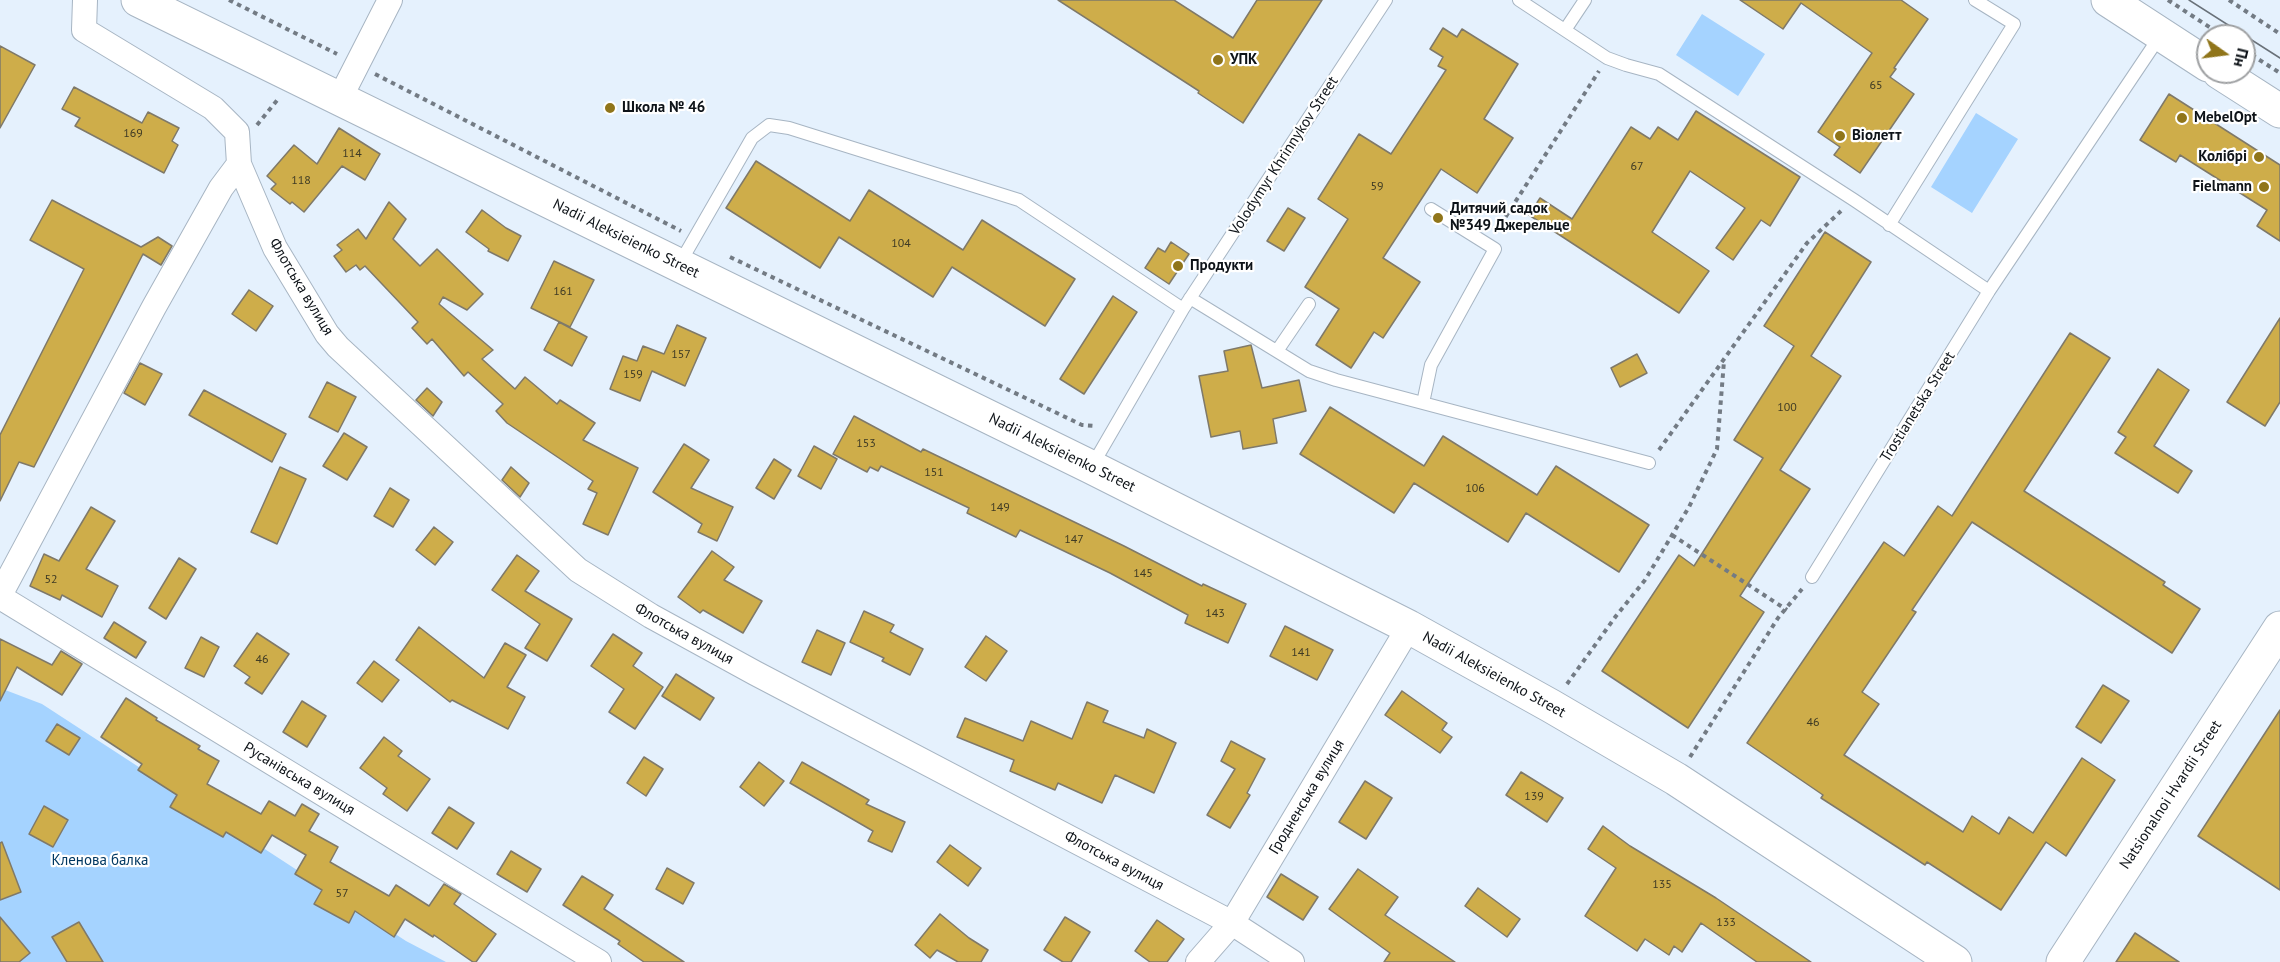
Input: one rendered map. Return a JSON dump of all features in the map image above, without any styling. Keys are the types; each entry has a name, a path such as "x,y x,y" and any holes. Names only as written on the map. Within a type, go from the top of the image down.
{"street":[{"name":"Флотська вулиця","path":"85,0 84,30 213,108 237,132 239,164 275,248 332,340 578,570 651,616 754,673 1232,923 1292,962"},
{"name":"Nadii Aleksieienko Street","path":"138,0 339,100 687,252 1091,467 1409,627 1676,779 1955,962"},
{"path":"339,100 390,0"},
{"path":"2108,0 2196,57"},
{"path":"2238,84 2280,111"},
{"path":"0,596 154,307 221,188 239,164"},
{"name":"Русанівська вулиця","path":"0,596 599,962"},
{"name":"Гродненська вулиця","path":"1198,962 1232,923 1409,627"},
{"name":"Natsionalnoi Hvardii Street","path":"2063,962 2280,628"}],"lane":[{"name":"Volodymyr Khrinnykov Street","path":"1091,467 1186,304 1386,0"},
{"path":"1519,0 1607,58 1659,74 1854,200 1989,291"},
{"path":"1565,30 1585,0"},
{"path":"1889,225 2014,24 1975,0"},
{"name":"Trostianetska Street","path":"1812,577 1989,291 2161,35"},
{"path":"687,252 752,138 769,125 789,128 1019,200 1186,304 1277,351 1309,371 1649,463"},
{"path":"1423,403 1431,365 1495,249 1431,209"},
{"path":"1277,351 1309,304"}],"path":[{"path":"230,0 356,64 687,252 1082,425 1114,427"},
{"path":"2168,0 2205,24"},
{"path":"2229,0 2280,34"},
{"path":"1488,244 1607,58"},
{"path":"2256,58 2280,73"},
{"path":"253,130 276,102"},
{"path":"1649,463 1807,243 1854,200"},
{"path":"1551,706 1645,580 1689,507 1717,449 1724,361"},
{"path":"1672,535 1787,610"},
{"path":"1676,779 1778,618 1787,610 1812,577"}],"green space":[{"path":"1702,14 1765,54 1738,96 1676,55"},
{"path":"1976,113 2018,139 1972,213 1931,187"},
{"name":"Кленова балка","path":"0,688 42,704 406,941 446,962 0,962"}],"building":[{"name":"УПК","path":"1058,0 1174,0 1233,38 1257,0 1322,0 1243,123 1198,93 1199,91"},
{"path":"1740,0 1901,0 1928,19 1890,77 1914,94 1860,173 1834,155 1840,147 1818,132 1872,53 1801,3 1783,29"},
{"path":"1443,28 1457,37 1462,29 1518,64 1484,119 1513,138 1477,193 1441,169 1383,258 1420,282 1383,338 1374,332 1351,368 1316,345 1339,309 1305,287 1348,219 1318,199 1359,134 1391,154 1446,70 1438,66 1443,57 1430,49"},
{"path":"0,46 35,65 0,128"},
{"path":"74,87 142,123 148,112 179,128 172,141 178,145 164,173 75,126 80,118 62,109"},
{"path":"2169,94 2280,165 2280,241 2257,226 2267,210 2180,155 2176,162 2140,140"},
{"path":"1696,111 1800,177 1770,226 1761,220 1733,260 1716,248 1745,208 1690,171 1652,232 1709,271 1679,313 1529,215 1540,198 1572,219 1631,127 1650,139 1658,127 1678,140"},
{"path":"339,128 380,154 365,180 342,166 304,212 271,189 276,184 267,176 294,145 317,164"},
{"path":"756,161 850,221 869,190 963,250 982,220 1075,279 1045,326 952,267 933,297 839,237 820,268 726,208"},
{"path":"52,200 141,247 158,237 172,246 161,265 143,254 34,467 19,462 0,501 0,435 84,269 30,240"},
{"path":"389,202 406,219 393,239 420,266 437,249 483,294 467,310 443,297 439,304 493,350 482,359 515,389 525,377 557,404 560,400 595,423 583,440 638,468 608,535 583,524 597,493 588,489 593,481 507,423 496,411 503,404 468,372 464,376 432,339 427,344 412,328 418,322 365,266 360,270 356,265 346,272 334,256 342,250 337,245 358,229 366,239"},
{"path":"1288,208 1305,218 1284,251 1267,241"},
{"path":"482,210 521,236 508,261 488,251 489,249 466,232"},
{"path":"1825,232 1871,262 1811,356 1841,376 1780,470 1810,489 1740,596 1764,612 1688,728 1602,671 1679,555 1694,566 1763,458 1734,440 1794,346 1764,326"},
{"path":"1171,242 1189,254 1169,284 1145,268 1158,248 1165,252"},
{"path":"554,261 594,280 570,327 531,308"},
{"path":"249,290 273,306 256,331 232,314"},
{"path":"1113,296 1137,312 1084,394 1060,379"},
{"path":"2280,318 2280,402 2265,426 2227,402"},
{"path":"559,322 587,337 572,366 544,350"},
{"path":"677,325 706,338 685,386 652,371 640,401 610,389 623,356 637,361 643,346 664,354"},
{"path":"2070,333 2110,358 2024,491 2165,582 2163,585 2200,609 2172,653 1972,522 1912,610 1916,612 1862,692 1879,704 1844,755 1963,832 1972,816 1999,834 2009,817 2033,833 2082,758 2115,780 2066,856 2046,842 2001,910 1927,862 1925,865 1821,798 1823,795 1747,743 1884,542 1904,556 1938,506 1952,516"},
{"path":"1251,345 1262,388 1299,380 1306,411 1273,419 1277,443 1243,449 1240,431 1211,437 1199,376 1228,371 1224,351"},
{"path":"1637,354 1647,373 1620,387 1611,368"},
{"path":"140,363 162,374 145,405 124,393"},
{"path":"2158,369 2189,390 2154,446 2192,471 2178,493 2115,453 2126,437 2118,432"},
{"path":"327,382 356,397 338,432 309,417"},
{"path":"427,388 442,402 433,416 416,400"},
{"path":"204,390 286,434 272,462 189,415"},
{"path":"1330,407 1424,466 1443,436 1537,495 1556,466 1649,525 1619,572 1526,513 1508,542 1414,483 1394,513 1300,454"},
{"path":"854,416 921,452 923,449 1202,586 1203,584 1246,604 1228,643 1185,623 1188,615 1110,573 1020,530 1016,537 967,513 969,508 881,466 878,471 870,467 867,472 833,454"},
{"path":"344,433 367,447 347,480 323,466"},
{"path":"684,444 709,460 691,488 733,507 717,541 698,532 702,524 653,492"},
{"path":"814,446 837,459 821,489 798,476"},
{"path":"774,459 791,470 774,499 756,488"},
{"path":"280,467 306,479 277,544 251,532"},
{"path":"511,467 529,483 520,497 502,480"},
{"path":"390,488 409,500 393,527 374,516"},
{"path":"91,507 115,521 86,569 118,586 102,617 62,595 60,600 30,586 44,554 59,561"},
{"path":"434,527 453,542 435,565 416,550"},
{"path":"712,551 734,567 724,580 762,601 743,633 703,610 700,613 678,597"},
{"path":"517,555 539,571 525,591 572,619 547,661 525,648 540,624 492,590"},
{"path":"179,558 196,569 166,619 149,608"},
{"path":"864,611 894,625 890,632 923,649 910,675 882,661 884,658 850,642"},
{"path":"114,622 146,642 136,658 104,638"},
{"path":"1285,626 1333,650 1317,680 1270,656"},
{"path":"419,627 484,678 505,643 526,655 507,687 525,697 508,729 452,700 450,702 396,660"},
{"path":"817,630 845,643 831,675 802,662"},
{"path":"257,633 289,654 262,694 245,683 250,677 234,666"},
{"path":"613,634 642,653 633,666 663,687 635,729 609,712 624,689 591,666"},
{"path":"986,636 1007,651 986,681 965,667"},
{"path":"201,637 219,647 204,677 185,668"},
{"path":"0,639 52,665 61,651 82,664 62,695 17,667 0,701"},
{"path":"374,661 399,680 382,702 357,683"},
{"path":"676,674 714,698 700,720 662,696"},
{"path":"2103,685 2129,701 2101,743 2076,727"},
{"path":"1402,691 1447,723 1442,730 1452,737 1440,753 1385,715"},
{"path":"126,698 157,718 156,720 200,746 198,749 219,761 207,784 261,814 269,801 295,816 302,804 319,814 309,831 338,847 330,862 389,896 396,885 429,906 444,884 461,894 454,904 496,934 476,962 473,962 434,935 433,937 405,919 394,937 355,911 349,923 314,904 322,890 295,874 306,855 272,835 261,853 226,832 223,837 170,807 177,795 138,770 142,764 101,737"},
{"path":"302,701 326,716 307,747 283,732"},
{"path":"1087,702 1108,711 1103,722 1144,738 1147,729 1176,743 1154,793 1115,775 1102,803 1058,783 1055,790 1010,771 1014,760 957,737 965,718 1023,741 1031,721 1072,739"},
{"path":"2280,710 2280,890 2198,836"},
{"path":"57,724 80,738 69,755 46,741"},
{"path":"384,737 402,751 398,756 430,779 407,811 383,794 387,788 360,768"},
{"path":"1231,741 1265,759 1247,793 1250,795 1230,828 1207,815 1235,769 1221,761"},
{"path":"644,757 663,769 646,796 627,783"},
{"path":"759,762 784,781 764,806 740,787"},
{"path":"802,762 869,800 866,804 905,822 892,852 868,841 873,831 790,783"},
{"path":"1521,772 1563,798 1547,822 1506,795"},
{"path":"1365,781 1392,798 1366,839 1339,822"},
{"path":"44,806 68,820 53,847 29,834"},
{"path":"449,807 474,823 457,849 432,833"},
{"path":"1603,826 1630,846 1716,898 1811,962 1757,962 1701,923 1682,952 1674,946 1669,955 1645,939 1637,951 1585,916 1616,868 1588,849"},
{"path":"2,842 21,892 0,900 0,843"},
{"path":"950,845 981,868 968,886 937,862"},
{"path":"511,851 541,869 527,892 497,874"},
{"path":"667,868 694,883 683,904 656,889"},
{"path":"1358,869 1398,897 1385,915 1455,962 1384,962 1390,953 1329,909"},
{"path":"1281,874 1318,897 1303,920 1267,897"},
{"path":"582,876 613,895 604,909 684,962 644,962 618,944 620,941 563,905"},
{"path":"1478,888 1520,919 1507,937 1465,906"},
{"path":"940,914 988,950 981,962 958,962 937,950 930,958 915,945"},
{"path":"0,917 30,953 19,962 0,962"},
{"path":"1065,917 1090,932 1071,962 1063,962 1044,950"},
{"path":"1157,920 1184,939 1167,962 1150,962 1135,951"},
{"path":"79,922 103,962 67,962 52,937"},
{"path":"2135,933 2179,962 2116,962"}],"tram line":[{"path":"2189,0 2280,58"}],"place":[{"name":"УПК","path":"1218,60"},
{"name":"Школа № 46","path":"610,108"},
{"name":"MebelOpt","path":"2182,118"},
{"name":"Віолетт","path":"1840,136"},
{"name":"Колібрі","path":"2259,157"},
{"name":"Fielmann","path":"2264,187"},
{"name":"Дитячий садок №349 Джерельце","path":"1438,218"},
{"name":"Продукти","path":"1178,266"}]}
